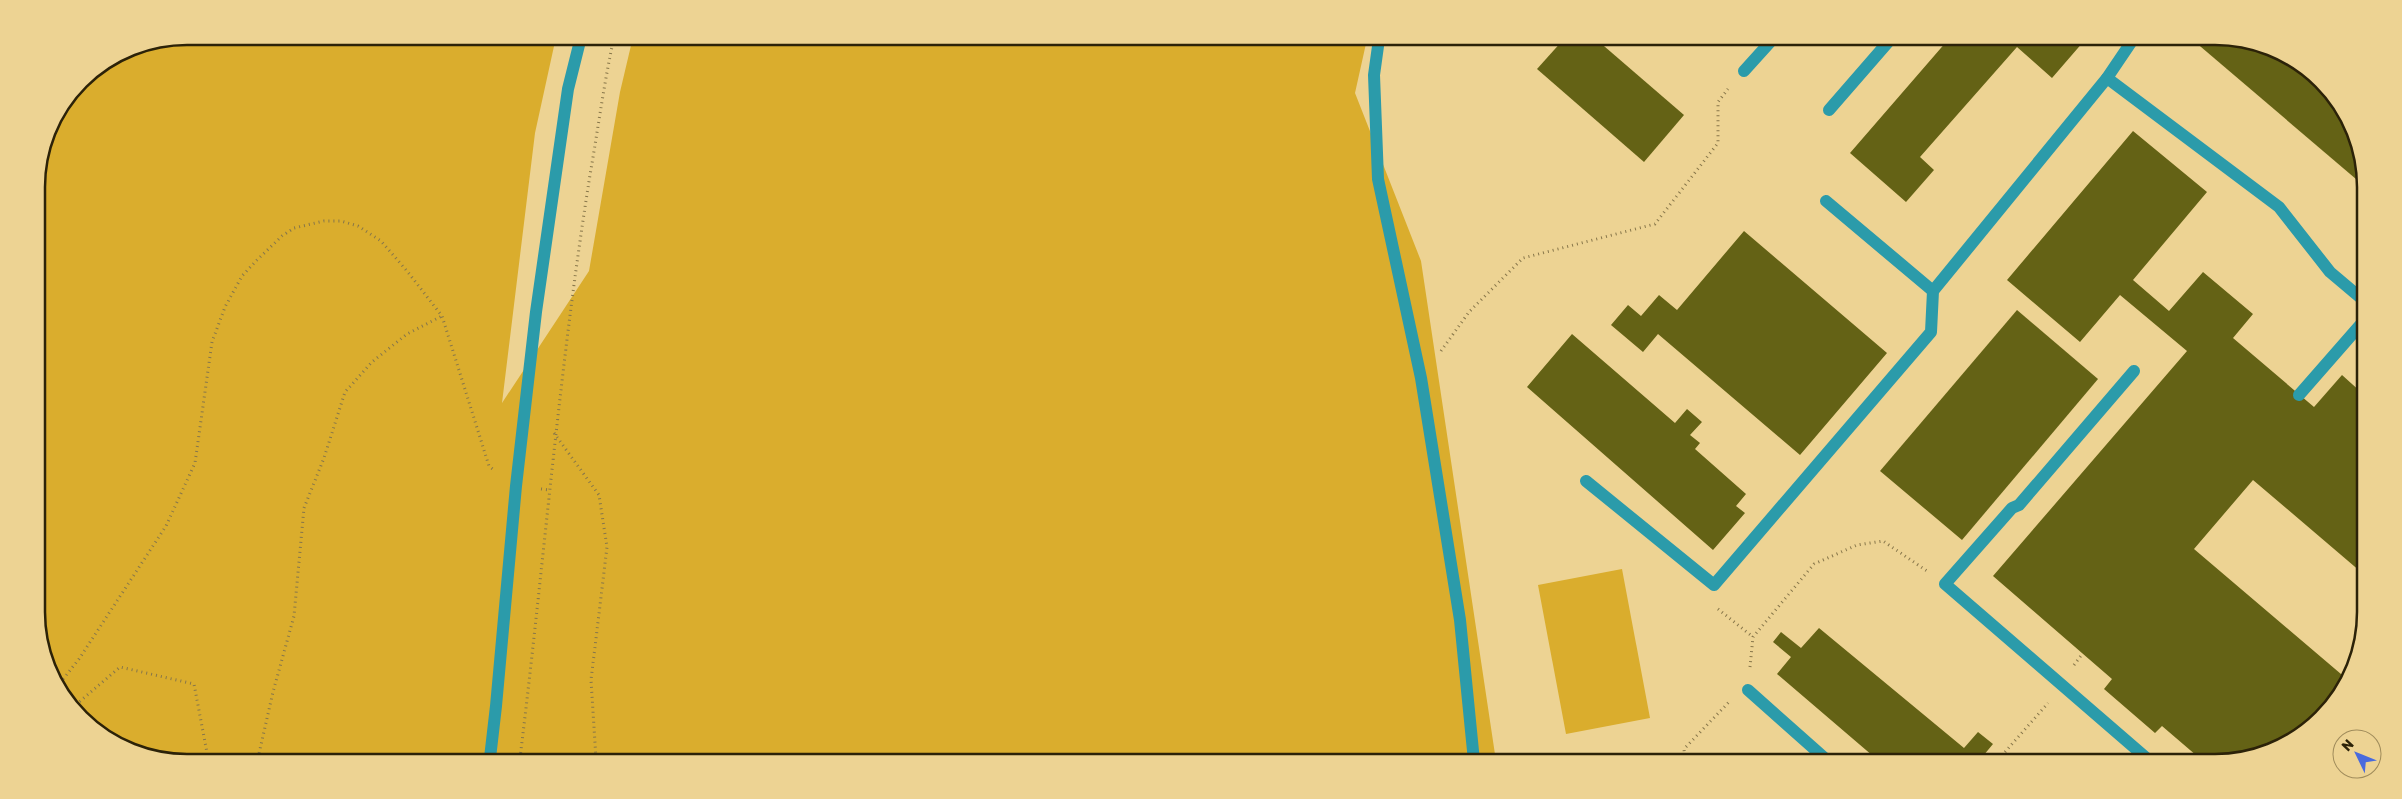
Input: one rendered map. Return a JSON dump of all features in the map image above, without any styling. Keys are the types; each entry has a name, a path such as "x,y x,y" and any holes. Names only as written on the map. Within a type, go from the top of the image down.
{"street":[{"path":"490,754 516,486 536,312 567,98 579,45"},
{"path":"1378,45 1374,75 1378,179 1421,378 1460,620 1473,754"},
{"path":"1744,71 1767,45"},
{"path":"1830,110 1885,45"},
{"path":"1586,481 1714,585 1932,332 1933,291 2108,78 2129,45"},
{"path":"2108,78 2279,207 2330,272 2357,295"},
{"path":"1826,201 1933,291"},
{"path":"2299,395 2357,329"},
{"path":"2134,371 2019,505 2012,508 1944,584 2142,754"},
{"path":"1748,690 1820,754"}],"path":[{"path":"520,754 541,584 554,433 578,249 613,45"},
{"path":"1421,378 1469,312 1523,258 1656,224 1718,143 1718,102 1744,71"},
{"path":"63,680 95,636 166,526 194,464 212,342 225,307 242,276 269,248 294,228 308,224 341,221 358,226 381,240 442,316 489,466 516,486"},
{"path":"259,754 273,692 294,616 304,508 324,458 345,392 372,362 407,334 442,316"},
{"path":"554,433 599,494 607,546 591,680 596,754"},
{"path":"1684,754 1684,749 1736,696 1748,690 1753,637 1814,564 1857,545 1883,541 1903,553 1944,584"},
{"path":"1714,585 1707,600 1753,637"},
{"path":"78,703 120,667 194,684 207,754"}],"shaded area":[{"path":"187,45 554,45 535,133 502,403 589,271 620,92 631,45 1366,45 1355,93 1421,261 1495,754 168,753 150,749 124,739 93,719 69,691 53,658 46,631 45,612 46,168 56,133 74,100 93,80 108,69 141,53 168,46"},
{"path":"1622,569 1650,718 1566,734 1538,585"}],"building":[{"path":"1559,45 1603,45 1684,115 1644,162 1537,69"},
{"path":"1944,45 2081,45 2052,78 2017,47 1920,157 1934,170 1906,202 1850,153"},
{"path":"2199,45 2234,46 2252,50 2286,64 2302,74 2322,93 2342,124 2354,159 2357,180"},
{"path":"2133,131 2207,192 2133,280 2169,311 2203,272 2253,314 2233,338 2314,407 2342,375 2357,388 2357,569 2253,480 2194,549 2342,675 2322,706 2302,725 2286,735 2252,749 2224,754 2195,754 2162,726 2155,733 2104,689 2112,679 1993,576 2187,351 2120,295 2080,342 2007,280"},
{"path":"1744,231 1887,353 1800,455 1658,334 1643,352 1611,325 1628,305 1641,316 1659,295 1677,310"},
{"path":"2017,310 2098,379 1962,540 1880,471"},
{"path":"1572,334 1675,423 1687,409 1702,422 1690,435 1700,443 1695,449 1746,494 1736,506 1745,513 1713,550 1527,387"},
{"path":"1819,628 1964,748 1978,732 1993,744 1985,754 1871,754 1777,674 1791,657 1773,642 1781,632 1801,648"}]}
